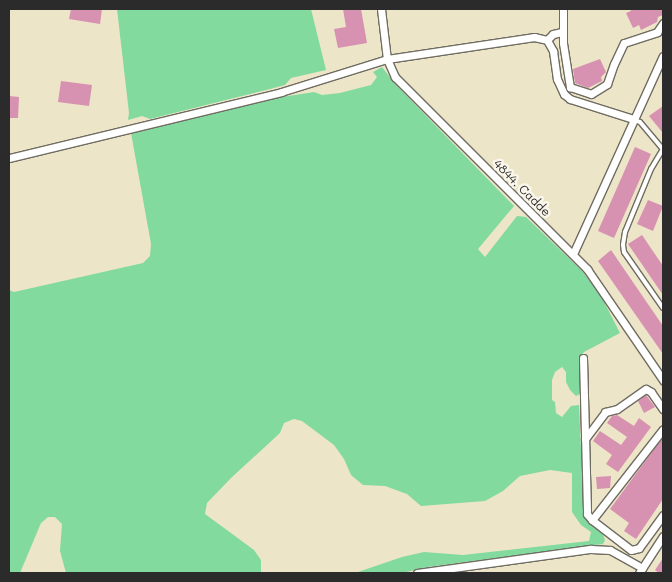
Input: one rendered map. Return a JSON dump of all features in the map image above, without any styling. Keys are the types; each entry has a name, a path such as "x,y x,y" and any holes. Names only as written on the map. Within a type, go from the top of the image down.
{"street":[{"name":"4844. Cadde","path":"381,9 387,59 390,68 403,87 588,269 663,380"},
{"path":"564,9 562,32 570,87 591,94 607,84 624,43 657,32 663,23"},
{"path":"547,40 553,34 562,32"},
{"path":"9,158 281,92 387,59 534,37 547,40 553,51 557,80 564,94 570,99 632,119"},
{"path":"572,254 632,119 663,56"},
{"path":"583,358 587,514 631,550 636,550 663,515"},
{"path":"584,440 605,412 617,409 646,389 651,392 663,409"},
{"path":"592,520 663,429"},
{"path":"418,573 591,549 610,550 640,570 663,536"}],"lane":[{"path":"632,119 640,122 663,149 651,169 625,232 622,245 624,252 663,308"}],"green space":[{"path":"117,9 311,9 326,70 291,78 285,85 270,89 150,119 142,116 128,120 129,113"},
{"path":"382,67 397,86 514,206 478,249 485,257 517,216 526,217 582,271 600,294 620,333 584,352 579,358 582,393 576,396 570,390 566,382 566,372 562,367 555,372 552,380 552,400 555,402 556,413 562,417 571,406 579,405 584,513 589,521 603,534 605,540 603,544 428,567 402,573 355,573 402,557 424,552 463,555 589,541 591,532 581,525 572,512 572,473 550,470 520,476 503,491 485,501 421,506 407,494 385,486 363,485 351,475 344,459 334,445 302,421 294,419 284,423 280,433 207,503 205,514 254,550 261,560 261,573 66,573 60,551 62,524 55,517 48,517 41,523 20,573 9,573 9,290 14,292 143,263 150,256 151,244 131,133 249,102 314,92 322,95 340,93 371,85 377,77 373,72"}],"building":[{"path":"71,9 102,9 100,24 69,19"},
{"path":"343,9 361,9 367,43 338,48 334,29 346,27"},
{"path":"630,9 662,9 663,15 658,17 657,22 641,30 639,25 633,28 626,13 631,11"},
{"path":"600,59 606,72 601,77 602,81 588,88 575,83 573,69"},
{"path":"61,81 92,85 89,106 58,102"},
{"path":"9,96 19,97 18,118 9,118"},
{"path":"663,106 663,133 649,116"},
{"path":"635,147 651,154 614,238 598,231"},
{"path":"648,200 663,206 653,231 637,224"},
{"path":"642,235 663,266 663,295 628,244"},
{"path":"611,250 663,326 663,354 598,261"},
{"path":"646,395 655,407 644,413 638,401"},
{"path":"617,415 634,426 639,418 651,427 618,472 606,464 612,455 593,441 600,431 621,445 627,437 607,423 612,416"},
{"path":"663,437 663,499 636,539 624,531 629,523 610,509"},
{"path":"611,476 610,488 597,489 596,477"},
{"path":"663,558 663,573 659,573 655,570"}]}
